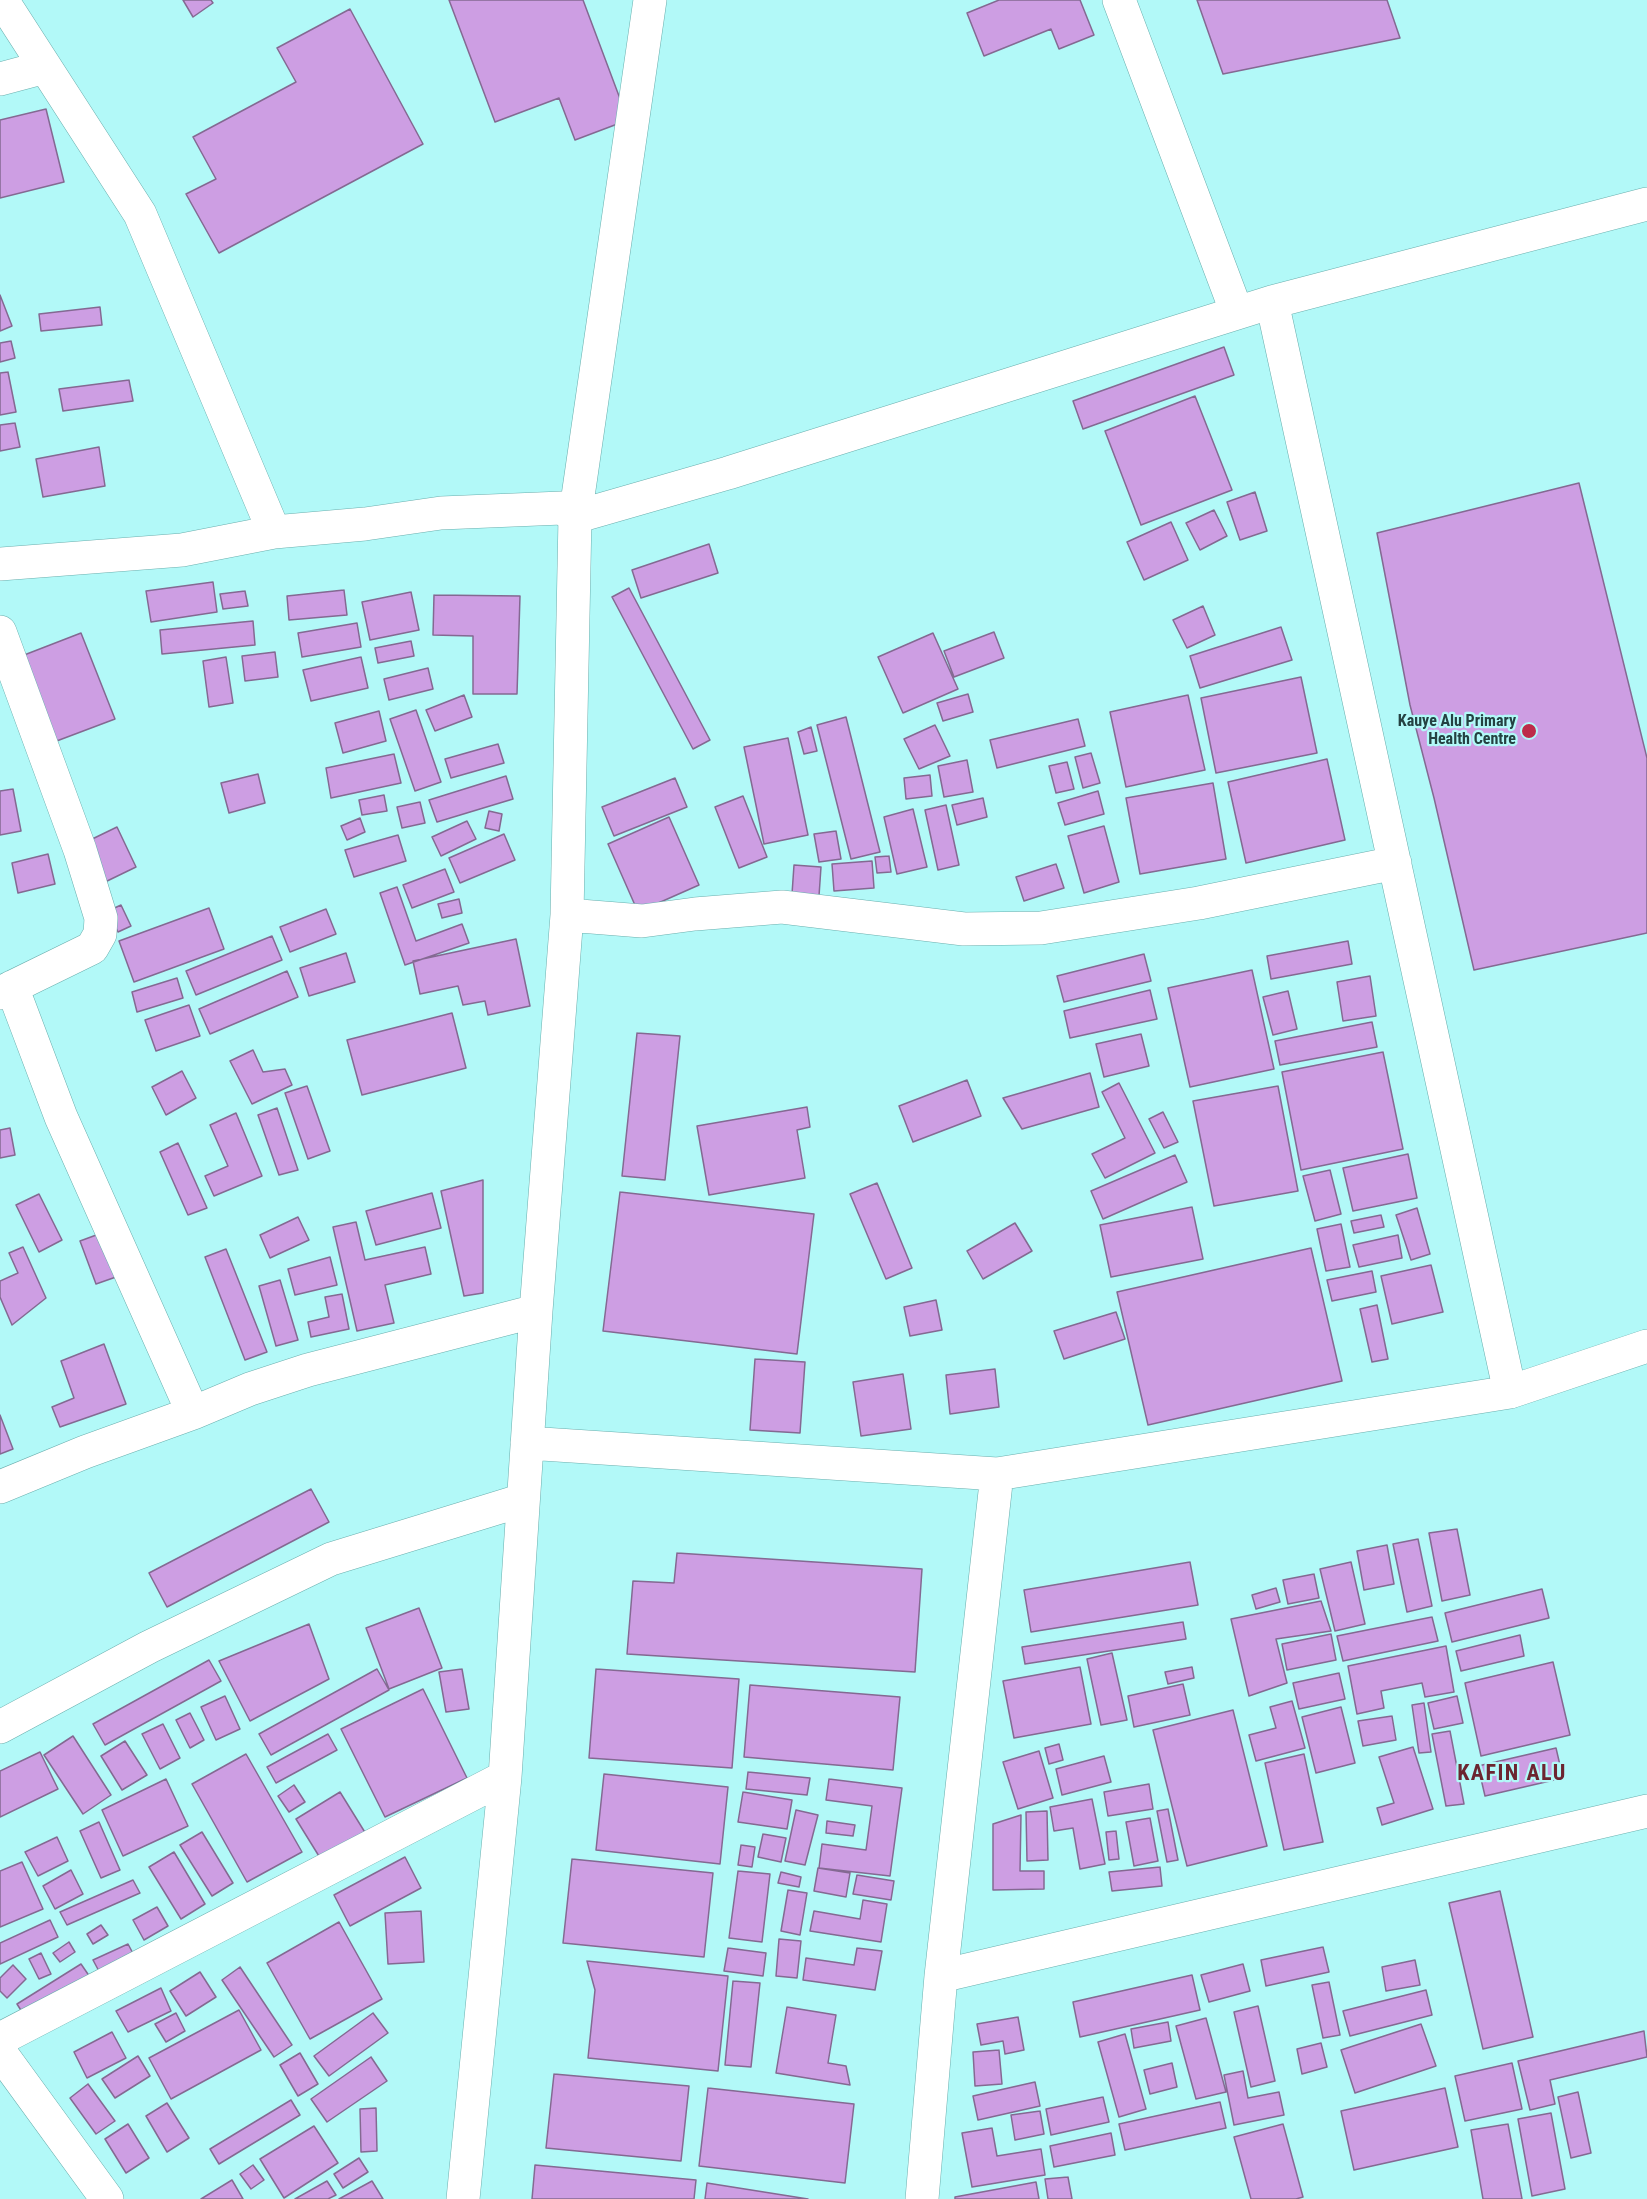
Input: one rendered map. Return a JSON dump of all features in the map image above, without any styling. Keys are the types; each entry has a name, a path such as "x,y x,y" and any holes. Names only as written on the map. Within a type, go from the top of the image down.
{"street":[{"path":"2,0 140,214 274,532"},
{"path":"463,2199 505,1777 536,1311 567,915 576,517 650,0"},
{"path":"1119,0 1237,313"},
{"path":"0,79 45,67"},
{"path":"0,564 182,549 274,532 365,524 441,513 562,508 576,517 728,473 1272,302 1647,204"},
{"path":"1272,302 1510,1392"},
{"path":"0,632 80,850 101,918 100,934 92,948 6,990 193,1413"},
{"path":"567,915 642,921 782,907 964,929 1041,928 1199,903 1395,863"},
{"path":"0,1487 250,1389 308,1370 536,1311"},
{"path":"527,1443 998,1474 1510,1392 1647,1346"},
{"path":"922,2199 941,1976 998,1474"},
{"path":"0,1727 149,1647 331,1559 523,1500"},
{"path":"0,2039 505,1777"},
{"path":"941,1976 1647,1811"},
{"path":"0,2052 107,2199"}],"building":[{"path":"183,0 211,0 213,3 193,17"},
{"path":"449,0 583,0 628,120 575,140 559,98 495,122"},
{"path":"999,0 1080,0 1094,35 1059,49 1051,29 984,56 967,13"},
{"path":"1197,0 1387,0 1400,38 1223,74"},
{"path":"350,9 423,144 219,253 186,194 216,179 193,137 296,82 277,48"},
{"path":"46,109 64,182 0,198 0,120"},
{"path":"0,295 12,326 0,331"},
{"path":"100,307 102,325 41,331 39,314"},
{"path":"11,341 15,358 0,362 0,343"},
{"path":"1224,347 1234,375 1083,429 1073,401"},
{"path":"8,372 16,412 0,415 0,373"},
{"path":"129,380 133,401 63,411 59,389"},
{"path":"1195,396 1232,490 1141,525 1105,431"},
{"path":"15,423 20,447 0,451 0,425"},
{"path":"99,447 105,486 43,497 36,459"},
{"name":"Kauye Alu Primary Health Centre","path":"1579,483 1647,758 1647,933 1474,970 1410,705 1377,533"},
{"path":"1255,492 1267,531 1240,540 1227,502"},
{"path":"1214,510 1227,536 1200,550 1186,523"},
{"path":"1171,522 1188,560 1144,580 1127,542"},
{"path":"709,544 718,573 641,598 632,570"},
{"path":"213,582 217,612 151,622 146,591"},
{"path":"629,588 710,740 693,749 612,597"},
{"path":"344,590 347,615 289,620 287,596"},
{"path":"245,591 248,606 223,609 220,594"},
{"path":"411,592 419,630 370,640 362,602"},
{"path":"434,595 520,596 517,694 473,694 473,636 433,635"},
{"path":"1203,606 1215,635 1187,648 1173,620"},
{"path":"253,621 255,645 162,654 160,630"},
{"path":"357,623 361,647 302,657 298,633"},
{"path":"1281,627 1292,660 1200,688 1190,656"},
{"path":"994,632 1004,658 954,677 944,651"},
{"path":"81,633 115,719 54,742 19,657"},
{"path":"933,633 958,689 903,713 878,657"},
{"path":"411,641 414,656 378,663 375,648"},
{"path":"275,652 278,677 245,681 242,656"},
{"path":"226,657 233,703 209,707 203,661"},
{"path":"361,657 368,688 311,701 303,670"},
{"path":"428,668 433,689 389,700 384,679"},
{"path":"1301,677 1317,753 1216,773 1201,698"},
{"path":"968,694 973,712 943,721 937,703"},
{"path":"464,695 472,717 435,731 426,710"},
{"path":"1188,695 1205,770 1126,787 1110,712"},
{"path":"416,710 441,782 415,791 390,719"},
{"path":"379,711 386,741 343,753 335,723"},
{"path":"846,717 880,852 851,859 817,725"},
{"path":"1078,719 1085,746 997,768 990,740"},
{"path":"935,725 950,756 919,769 904,739"},
{"path":"811,727 817,751 804,754 798,732"},
{"path":"788,738 808,835 764,844 744,747"},
{"path":"498,744 504,763 451,778 445,759"},
{"path":"1091,753 1100,783 1083,788 1075,757"},
{"path":"394,754 401,783 331,798 326,768"},
{"path":"1327,759 1345,840 1246,863 1228,782"},
{"path":"967,760 973,792 944,797 938,766"},
{"path":"1067,762 1074,789 1056,793 1049,766"},
{"path":"258,774 265,803 229,813 221,783"},
{"path":"930,775 932,796 906,799 904,778"},
{"path":"506,776 513,799 437,822 429,800"},
{"path":"675,778 687,807 614,836 602,807"},
{"path":"1213,783 1226,859 1140,874 1126,798"},
{"path":"13,789 21,831 0,835 0,791"},
{"path":"1098,791 1104,814 1065,825 1058,803"},
{"path":"384,795 387,811 362,815 359,800"},
{"path":"743,796 767,857 739,868 715,807"},
{"path":"983,798 987,817 957,825 952,805"},
{"path":"420,802 425,823 402,828 397,807"},
{"path":"946,805 959,865 938,870 925,810"},
{"path":"913,809 927,867 897,874 884,817"},
{"path":"489,811 502,814 499,831 485,828"},
{"path":"669,817 699,885 638,912 608,844"},
{"path":"360,818 365,832 347,840 341,826"},
{"path":"467,821 476,839 441,856 432,837"},
{"path":"1104,826 1119,882 1084,893 1068,836"},
{"path":"117,827 136,867 103,883 84,843"},
{"path":"836,831 841,859 819,862 814,834"},
{"path":"504,834 515,860 460,883 449,858"},
{"path":"398,835 406,861 354,877 345,850"},
{"path":"48,854 55,884 18,893 12,863"},
{"path":"889,856 891,872 877,873 875,857"},
{"path":"872,861 874,888 834,891 832,864"},
{"path":"1056,864 1064,888 1024,901 1016,877"},
{"path":"794,865 821,867 819,896 792,894"},
{"path":"445,869 454,892 412,908 403,885"},
{"path":"397,887 416,941 462,924 469,943 405,965 380,893"},
{"path":"459,899 462,913 442,918 438,904"},
{"path":"121,905 131,926 118,932 108,911"},
{"path":"209,908 224,949 134,982 119,941"},
{"path":"326,909 336,934 290,952 280,927"},
{"path":"272,936 282,960 196,995 186,971"},
{"path":"516,939 530,1006 488,1015 485,1001 463,1005 458,986 420,994 413,961"},
{"path":"1348,941 1352,964 1271,979 1267,956"},
{"path":"346,953 355,982 309,996 300,968"},
{"path":"1144,954 1151,981 1064,1002 1057,976"},
{"path":"1252,970 1274,1069 1190,1087 1168,988"},
{"path":"287,971 298,997 210,1034 199,1009"},
{"path":"1370,976 1376,1016 1343,1021 1337,982"},
{"path":"177,978 183,998 137,1012 132,992"},
{"path":"1150,990 1157,1019 1070,1038 1064,1011"},
{"path":"1288,991 1297,1029 1273,1035 1263,997"},
{"path":"189,1005 200,1036 156,1051 145,1020"},
{"path":"452,1013 466,1068 362,1095 347,1040"},
{"path":"1372,1022 1377,1047 1280,1065 1275,1041"},
{"path":"637,1033 680,1036 665,1180 622,1176"},
{"path":"1141,1034 1149,1066 1104,1077 1096,1044"},
{"path":"253,1050 263,1072 285,1069 292,1085 252,1104 230,1061"},
{"path":"1383,1052 1403,1149 1301,1170 1282,1072"},
{"path":"182,1071 196,1098 166,1115 152,1087"},
{"path":"1090,1073 1099,1107 1022,1129 1003,1098"},
{"path":"967,1080 981,1116 913,1142 899,1106"},
{"path":"1119,1083 1155,1153 1105,1178 1092,1154 1125,1138 1102,1092"},
{"path":"307,1086 330,1151 308,1159 285,1093"},
{"path":"1278,1086 1298,1191 1214,1206 1193,1101"},
{"path":"807,1107 810,1127 797,1130 805,1178 709,1195 697,1126"},
{"path":"277,1108 298,1170 279,1175 258,1115"},
{"path":"1163,1112 1178,1142 1164,1148 1149,1119"},
{"path":"236,1113 262,1176 214,1196 205,1176 228,1166 210,1125"},
{"path":"10,1128 15,1155 0,1158 0,1130"},
{"path":"178,1143 207,1208 188,1215 160,1152"},
{"path":"1408,1154 1417,1198 1353,1211 1343,1168"},
{"path":"1175,1155 1187,1182 1103,1219 1091,1191"},
{"path":"1330,1170 1341,1214 1315,1221 1303,1176"},
{"path":"483,1180 483,1293 464,1296 441,1191"},
{"path":"877,1183 912,1268 886,1279 850,1194"},
{"path":"620,1192 814,1214 797,1354 603,1331"},
{"path":"432,1193 441,1228 376,1245 366,1211"},
{"path":"39,1194 62,1240 39,1252 16,1205"},
{"path":"1192,1207 1203,1259 1111,1277 1100,1225"},
{"path":"1417,1208 1430,1254 1411,1260 1396,1215"},
{"path":"1381,1215 1384,1227 1354,1233 1351,1221"},
{"path":"298,1217 309,1240 270,1258 260,1235"},
{"path":"356,1222 365,1260 425,1247 431,1274 385,1285 394,1323 357,1331 333,1227"},
{"path":"1015,1223 1032,1251 983,1279 967,1251"},
{"path":"1341,1224 1350,1267 1326,1271 1317,1229"},
{"path":"99,1234 116,1277 96,1284 80,1241"},
{"path":"1398,1235 1402,1258 1359,1267 1353,1245"},
{"path":"23,1247 46,1298 12,1325 0,1297 0,1281 18,1273 9,1253"},
{"path":"1311,1248 1342,1381 1148,1425 1117,1292"},
{"path":"226,1249 267,1352 245,1360 205,1257"},
{"path":"330,1257 337,1285 295,1295 288,1269"},
{"path":"1431,1265 1443,1312 1392,1324 1381,1276"},
{"path":"1372,1271 1376,1292 1332,1301 1327,1280"},
{"path":"280,1280 298,1340 276,1346 259,1286"},
{"path":"342,1294 349,1329 311,1337 308,1322 329,1317 325,1297"},
{"path":"936,1300 942,1330 910,1336 904,1307"},
{"path":"1377,1305 1388,1359 1372,1362 1360,1309"},
{"path":"1116,1312 1125,1339 1064,1359 1054,1331"},
{"path":"104,1344 126,1404 60,1427 52,1407 74,1398 61,1361"},
{"path":"755,1359 805,1362 800,1433 750,1430"},
{"path":"995,1369 999,1407 950,1414 946,1375"},
{"path":"903,1374 911,1429 861,1436 853,1382"},
{"path":"0,1415 13,1449 0,1454"},
{"path":"311,1489 329,1522 167,1607 149,1573"},
{"path":"1457,1529 1470,1595 1442,1601 1429,1533"},
{"path":"1418,1539 1432,1606 1407,1612 1393,1544"},
{"path":"1387,1545 1394,1584 1364,1590 1357,1551"},
{"path":"677,1553 922,1569 915,1672 627,1654 633,1581 674,1583"},
{"path":"1190,1562 1198,1605 1031,1632 1024,1590"},
{"path":"1351,1562 1365,1624 1335,1631 1320,1569"},
{"path":"1314,1574 1319,1598 1288,1604 1283,1580"},
{"path":"1276,1588 1280,1602 1256,1609 1252,1595"},
{"path":"1542,1589 1549,1618 1452,1642 1445,1613"},
{"path":"1321,1601 1331,1631 1276,1639 1287,1683 1249,1696 1231,1619"},
{"path":"419,1608 442,1668 389,1689 366,1628"},
{"path":"1432,1617 1438,1641 1343,1661 1337,1636"},
{"path":"1183,1622 1186,1639 1025,1664 1022,1647"},
{"path":"309,1624 329,1679 250,1721 219,1661"},
{"path":"1331,1634 1336,1660 1287,1670 1282,1644"},
{"path":"1520,1635 1524,1656 1461,1671 1456,1651"},
{"path":"1446,1646 1454,1692 1425,1697 1422,1683 1381,1691 1384,1708 1357,1714 1348,1666"},
{"path":"1112,1653 1127,1720 1101,1725 1087,1659"},
{"path":"209,1660 221,1681 105,1745 93,1724"},
{"path":"1553,1662 1570,1735 1481,1756 1465,1683"},
{"path":"1080,1667 1091,1724 1014,1738 1003,1681"},
{"path":"1192,1667 1194,1678 1168,1684 1165,1672"},
{"path":"377,1669 389,1690 271,1755 259,1734"},
{"path":"462,1669 469,1709 446,1712 439,1672"},
{"path":"596,1669 739,1679 732,1768 589,1758"},
{"path":"1339,1673 1345,1699 1299,1709 1293,1683"},
{"path":"1183,1684 1190,1715 1134,1727 1128,1696"},
{"path":"750,1685 900,1697 893,1770 744,1757"},
{"path":"423,1689 467,1778 385,1817 341,1729"},
{"path":"225,1696 240,1729 216,1740 201,1707"},
{"path":"1457,1696 1463,1723 1434,1729 1428,1703"},
{"path":"1292,1701 1305,1748 1256,1761 1249,1735 1276,1728 1270,1707"},
{"path":"1424,1703 1431,1752 1419,1753 1412,1705"},
{"path":"1341,1707 1355,1763 1316,1773 1302,1717"},
{"path":"1233,1710 1267,1846 1187,1866 1153,1730"},
{"path":"190,1713 204,1740 190,1748 176,1720"},
{"path":"1392,1716 1396,1740 1363,1746 1358,1721"},
{"path":"163,1724 180,1758 160,1769 142,1734"},
{"path":"1450,1731 1464,1804 1446,1806 1432,1734"},
{"path":"328,1734 337,1750 276,1783 267,1767"},
{"path":"73,1736 111,1795 83,1814 44,1755"},
{"path":"125,1741 147,1775 122,1790 101,1756"},
{"path":"1059,1744 1063,1760 1049,1764 1045,1748"},
{"path":"1413,1747 1433,1809 1382,1825 1377,1808 1394,1803 1379,1757"},
{"path":"1556,1748 1563,1778 1485,1796 1478,1766"},
{"path":"1039,1751 1053,1798 1018,1809 1003,1762"},
{"path":"40,1752 58,1789 0,1817 0,1771"},
{"path":"246,1754 302,1852 247,1882 192,1784"},
{"path":"1304,1754 1323,1842 1284,1850 1265,1763"},
{"path":"1104,1756 1111,1782 1062,1795 1056,1769"},
{"path":"748,1772 810,1778 807,1795 746,1789"},
{"path":"604,1774 728,1787 720,1864 596,1850"},
{"path":"166,1779 188,1826 123,1856 102,1810"},
{"path":"829,1779 902,1788 890,1876 819,1868 822,1844 866,1850 872,1806 826,1800"},
{"path":"1149,1784 1153,1809 1108,1816 1104,1792"},
{"path":"294,1785 305,1802 289,1812 278,1796"},
{"path":"340,1792 366,1834 322,1861 296,1819"},
{"path":"743,1792 792,1800 787,1829 738,1822"},
{"path":"1092,1799 1105,1864 1080,1869 1073,1828 1054,1831 1050,1807"},
{"path":"1168,1809 1178,1860 1167,1862 1157,1811"},
{"path":"796,1810 818,1815 805,1865 785,1861"},
{"path":"1047,1811 1048,1860 1027,1861 1026,1812"},
{"path":"1021,1815 1020,1871 1044,1871 1044,1889 993,1890 993,1824"},
{"path":"1150,1818 1158,1861 1134,1866 1126,1822"},
{"path":"827,1821 855,1825 853,1836 826,1833"},
{"path":"99,1822 120,1870 101,1878 80,1831"},
{"path":"1116,1831 1119,1859 1109,1860 1106,1832"},
{"path":"202,1832 233,1883 212,1896 180,1845"},
{"path":"763,1834 786,1838 781,1862 758,1857"},
{"path":"57,1837 68,1861 38,1876 25,1852"},
{"path":"741,1845 755,1847 752,1867 738,1865"},
{"path":"174,1852 205,1904 181,1919 149,1867"},
{"path":"405,1857 421,1888 350,1926 334,1895"},
{"path":"572,1859 713,1873 704,1957 563,1943"},
{"path":"22,1862 43,1909 0,1927 0,1871"},
{"path":"1160,1867 1162,1886 1112,1891 1109,1872"},
{"path":"818,1868 850,1873 846,1897 814,1891"},
{"path":"71,1870 83,1894 55,1909 43,1886"},
{"path":"738,1871 770,1874 762,1942 729,1938"},
{"path":"781,1872 801,1877 799,1887 778,1883"},
{"path":"857,1875 894,1881 891,1900 853,1894"},
{"path":"133,1880 140,1893 67,1925 60,1912"},
{"path":"788,1890 807,1893 800,1935 781,1931"},
{"path":"1500,1891 1533,2037 1483,2049 1449,1903"},
{"path":"863,1900 887,1904 881,1942 810,1931 814,1911 860,1919"},
{"path":"157,1907 168,1926 144,1940 133,1920"},
{"path":"421,1911 424,1962 388,1964 385,1913"},
{"path":"50,1920 58,1937 0,1964 0,1943"},
{"path":"339,1922 382,1999 310,2039 267,1963"},
{"path":"101,1925 108,1935 93,1944 87,1934"},
{"path":"779,1939 801,1941 797,1978 776,1976"},
{"path":"69,1942 75,1952 60,1962 53,1953"},
{"path":"128,1944 136,1959 101,1975 93,1960"},
{"path":"1323,1947 1329,1972 1266,1986 1261,1960"},
{"path":"728,1948 766,1953 763,1976 724,1971"},
{"path":"857,1948 882,1951 875,1990 803,1980 806,1958 854,1965"},
{"path":"41,1953 51,1974 39,1979 29,1959"},
{"path":"1415,1960 1420,1985 1386,1991 1382,1967"},
{"path":"587,1961 728,1976 718,2071 588,2058 595,1990"},
{"path":"81,1964 92,1980 27,2020 17,2004"},
{"path":"1243,1964 1250,1991 1209,2002 1201,1975"},
{"path":"13,1965 26,1979 7,1998 0,1991 0,1978"},
{"path":"240,1967 292,2045 274,2057 222,1980"},
{"path":"200,1972 216,1997 186,2016 170,1991"},
{"path":"1192,1975 1200,2010 1080,2037 1073,2002"},
{"path":"733,1981 760,1983 751,2067 725,2065"},
{"path":"1329,1982 1340,2035 1323,2038 1312,1985"},
{"path":"161,1988 171,2011 128,2032 116,2011"},
{"path":"1426,1990 1432,2015 1350,2036 1343,2011"},
{"path":"1258,2006 1275,2081 1251,2087 1234,2012"},
{"path":"787,2007 836,2015 828,2063 846,2066 850,2085 776,2073"},
{"path":"239,2010 261,2050 171,2099 149,2058"},
{"path":"176,2013 185,2031 166,2042 155,2024"},
{"path":"373,2013 388,2033 329,2076 314,2056"},
{"path":"1018,2017 1024,2050 1005,2054 1003,2041 981,2045 977,2024"},
{"path":"1206,2018 1226,2092 1196,2099 1176,2026"},
{"path":"1168,2022 1171,2041 1134,2048 1131,2029"},
{"path":"1421,2024 1436,2066 1355,2093 1341,2050"},
{"path":"1644,2031 1647,2057 1550,2080 1555,2104 1530,2110 1518,2061"},
{"path":"112,2032 126,2058 87,2078 74,2052"},
{"path":"1125,2034 1146,2109 1119,2117 1098,2042"},
{"path":"1321,2043 1327,2067 1302,2074 1297,2049"},
{"path":"999,2050 1002,2084 975,2086 973,2052"},
{"path":"300,2053 318,2084 298,2096 280,2065"},
{"path":"138,2056 150,2076 115,2098 102,2079"},
{"path":"371,2057 387,2081 327,2122 311,2099"},
{"path":"1172,2063 1177,2087 1150,2094 1144,2070"},
{"path":"1512,2063 1522,2109 1465,2121 1455,2076"},
{"path":"1243,2071 1248,2098 1279,2092 1284,2115 1234,2125 1224,2075"},
{"path":"554,2074 689,2086 681,2161 546,2148"},
{"path":"1035,2082 1040,2106 978,2120 973,2096"},
{"path":"88,2084 115,2121 96,2134 70,2098"},
{"path":"708,2088 854,2104 845,2183 699,2166"},
{"path":"1445,2088 1458,2147 1354,2170 1341,2111"},
{"path":"1578,2092 1591,2153 1571,2158 1558,2097"},
{"path":"1103,2097 1109,2122 1051,2135 1046,2109"},
{"path":"291,2100 300,2115 219,2164 210,2149"},
{"path":"1220,2102 1226,2128 1125,2150 1119,2124"},
{"path":"167,2103 189,2138 167,2152 146,2116"},
{"path":"376,2108 377,2151 361,2152 360,2109"},
{"path":"1040,2111 1044,2134 1015,2140 1011,2115"},
{"path":"1551,2113 1565,2189 1532,2196 1518,2119"},
{"path":"128,2124 149,2158 126,2173 105,2139"},
{"path":"1283,2124 1303,2197 1251,2199 1234,2137"},
{"path":"1508,2124 1522,2199 1483,2199 1471,2130"},
{"path":"314,2126 338,2163 284,2198 260,2159"},
{"path":"992,2128 997,2156 1041,2149 1045,2175 972,2187 962,2133"},
{"path":"1111,2133 1115,2155 1054,2167 1050,2146"},
{"path":"359,2158 368,2172 343,2188 334,2174"},
{"path":"253,2165 264,2180 251,2189 240,2174"},
{"path":"535,2165 696,2180 694,2199 532,2199"},
{"path":"1068,2177 1072,2199 1048,2199 1045,2179"},
{"path":"232,2180 243,2199 201,2199"},
{"path":"327,2181 336,2195 328,2199 295,2199"},
{"path":"372,2181 383,2199 339,2199"},
{"path":"1036,2182 1039,2199 955,2199 955,2197"},
{"path":"707,2183 808,2199 705,2199"}],"place":[{"name":"Kauye Alu Primary Health Centre","path":"1529,731"}],"district":[{"name":"KAFIN ALU","path":"1512,1774"}]}
